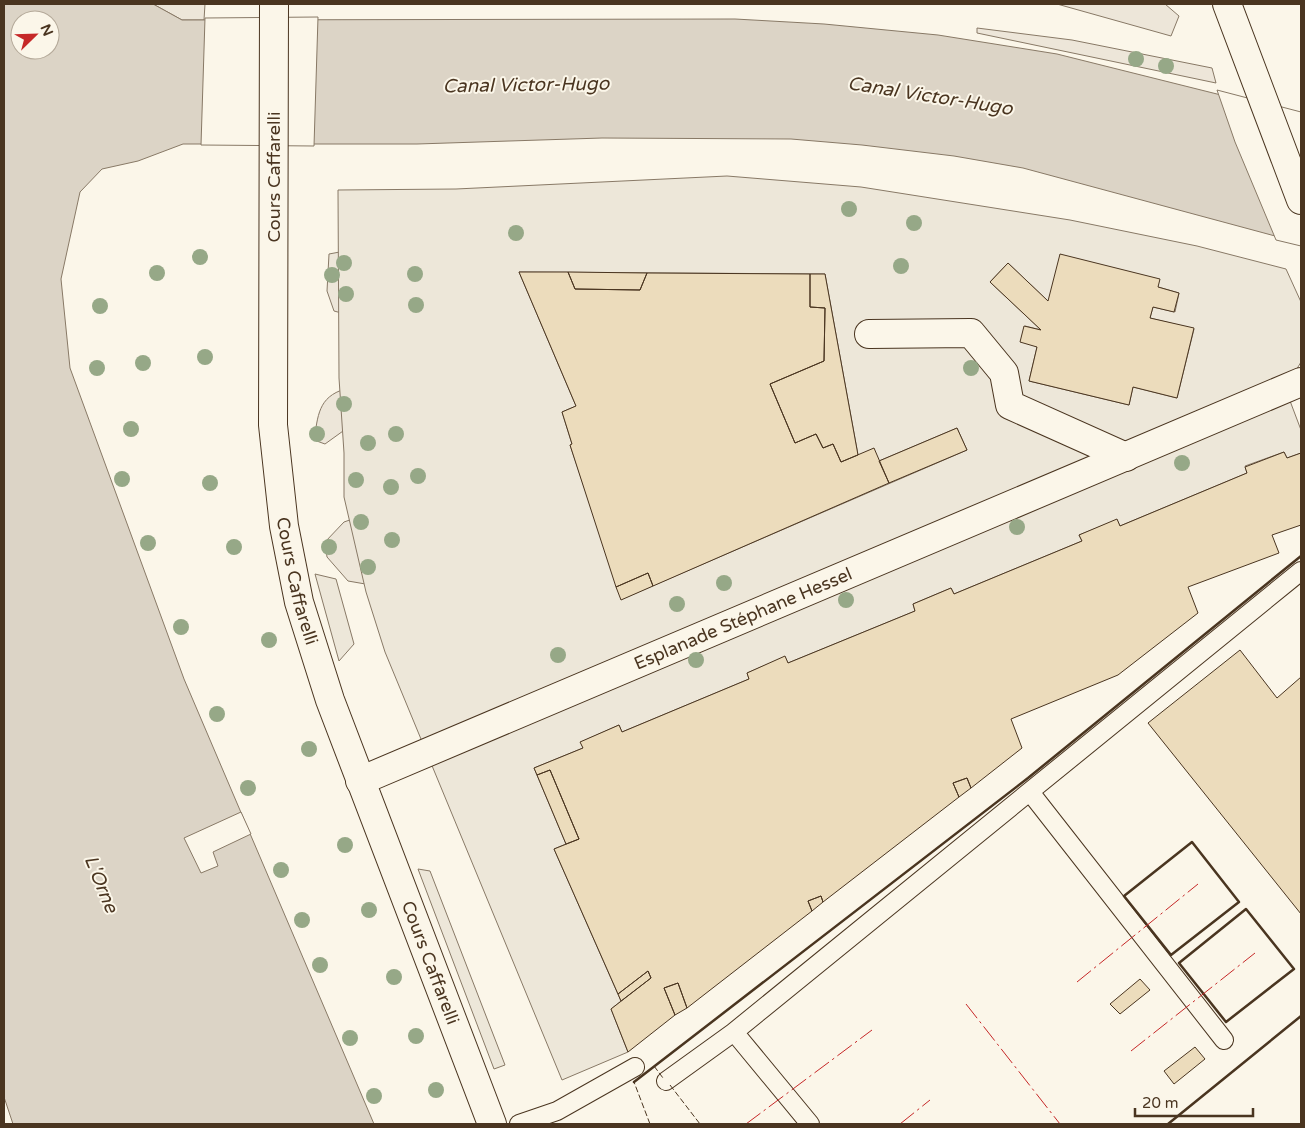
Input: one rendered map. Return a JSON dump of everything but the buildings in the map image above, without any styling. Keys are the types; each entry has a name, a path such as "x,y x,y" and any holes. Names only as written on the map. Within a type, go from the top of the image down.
{"street":[{"name":"Cours Caffarelli","path":"274,4 273,425 284,526 299,602 330,700 492,1124"},
{"path":"1227,4 1301,200"},
{"path":"869,334 971,333 1004,373 1010,405 1126,457"},
{"name":"Esplanade Stéphane Hessel","path":"360,781 1301,382"}],"lane":[{"path":"666,1081 734,1032 1301,570"},
{"path":"1030,792 1224,1040"},
{"path":"734,1032 810,1124"},
{"path":"519,1124 557,1111 635,1067"}],"shaded area":[{"path":"153,4 205,4 204,20 182,20"},
{"path":"1057,4 1165,4 1179,16 1171,36"},
{"path":"977,28 1072,40 1212,68 1216,83 977,33"},
{"path":"727,176 861,187 1070,220 1197,246 1286,269 1301,302 1301,362 1295,372 1281,377 1301,430 1301,453 1287,458 1284,452 1245,466 1247,473 1120,526 1117,520 1079,535 1082,541 954,594 951,588 913,604 915,611 788,663 785,657 747,673 749,679 622,732 619,725 581,742 583,748 534,768 566,844 554,849 621,1001 611,1009 628,1052 562,1080 385,652 366,592 344,497 344,453 339,378 338,190 456,189","holes":["1008,263 1048,301 1158,287 1179,293 1175,312 1153,307 1150,318 1194,329 1177,398 1133,387 1129,405 1029,381 1037,347 1025,326 1041,330 990,282","519,272 825,274 858,455 879,461 957,428 967,450 622,599 570,445 572,444 562,412 576,406"]},
{"path":"345,251 349,315 334,311 327,291 329,254"},
{"path":"345,389 350,426 325,444 314,440 318,415 324,402 329,397"},
{"path":"364,515 377,586 348,581 327,557 325,542 344,522"},
{"path":"315,574 336,579 354,644 339,661"},
{"path":"418,869 430,871 505,1065 494,1069"}],"water":[{"path":"4,4 153,4 182,20 735,19 824,24 938,35 1057,54 1301,115 1301,243 1023,168 954,156 791,139 602,138 417,144 183,144 138,161 102,169 80,192 61,279 70,368 184,679 374,1124 13,1124 4,1097"}],"pier":[{"path":"318,17 314,146 201,145 205,18"},
{"path":"1217,90 1301,112 1301,246 1276,240 1235,142"},
{"path":"241,812 251,834 213,852 218,866 201,873 184,838"}],"fence":[{"path":"650,1124 634,1082 1028,778 1301,556"},
{"path":"1168,1124 1301,1016"},
{"path":"654,1066 663,1078"},
{"path":"670,1085 700,1124"}],"wall":[{"path":"634,1082 1028,778 1301,556"},
{"path":"1192,842 1239,902 1171,955 1124,896 1192,842"},
{"path":"1246,909 1294,969 1226,1022 1179,963 1246,909"},
{"path":"1168,1124 1301,1016"}],"power":[{"path":"1077,982 1198,884"},
{"path":"1131,1051 1255,953"},
{"path":"966,1004 1060,1124"},
{"path":"746,1124 872,1030"},
{"path":"900,1124 930,1100"}],"water label":[{"name":"Canal Victor-Hugo","path":"526,85"},
{"name":"Canal Victor-Hugo","path":"930,96"},
{"name":"L'Orne","path":"101,884"}]}
